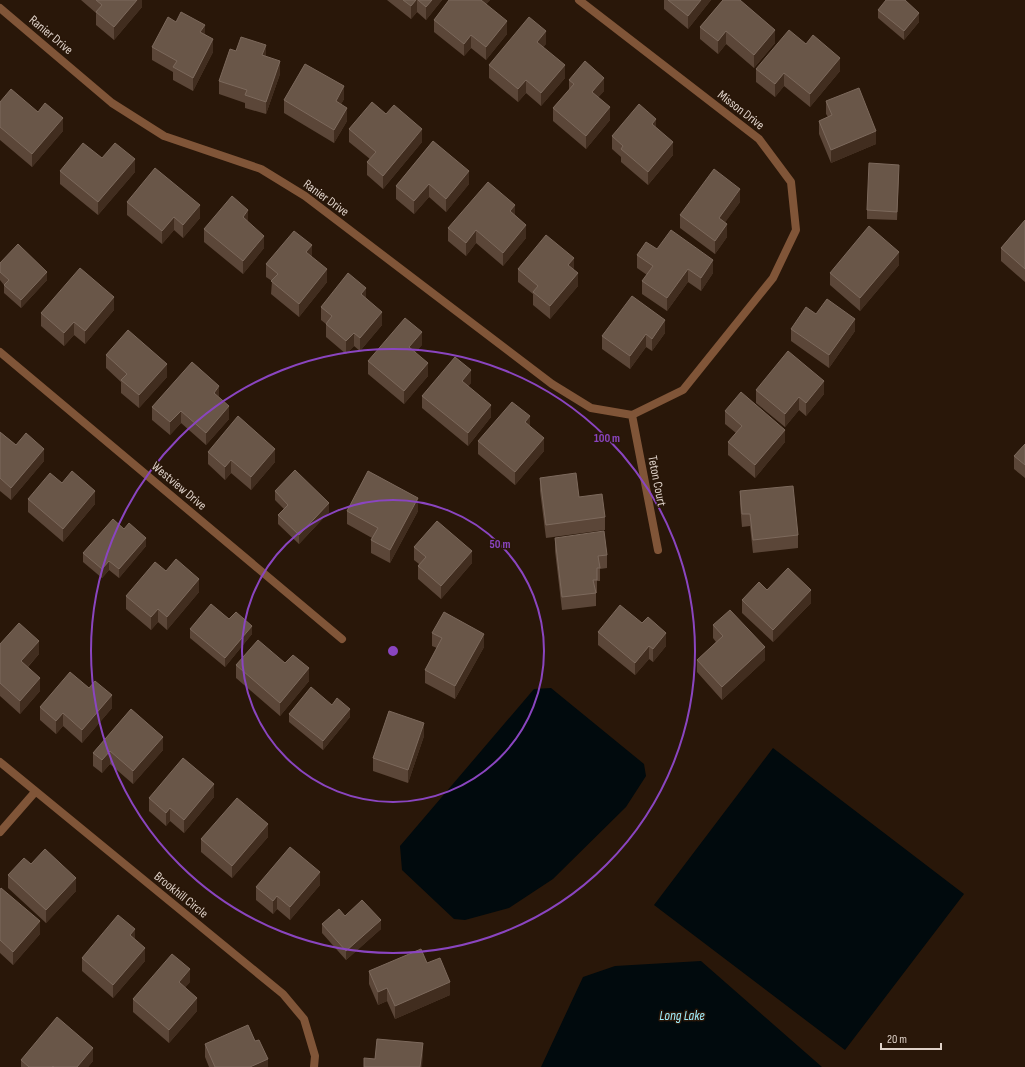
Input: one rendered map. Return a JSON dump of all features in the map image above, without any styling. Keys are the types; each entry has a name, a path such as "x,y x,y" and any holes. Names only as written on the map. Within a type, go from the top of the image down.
{"street":[{"name":"Misson Drive","path":"579,0 759,139 791,182 796,230 773,278 683,390 632,416"},
{"name":"Ranier Drive","path":"0,8 112,103 164,136 261,169 311,200 552,384 590,408 632,416"},
{"name":"Westview Drive","path":"0,352 342,639"},
{"name":"Teton Court","path":"632,416 658,550"},
{"name":"Brookhill Circle","path":"0,762 283,994 304,1019 315,1056 314,1067"},
{"path":"0,832 35,792"}],"water":[{"path":"551,688 644,764 646,776 626,807 553,879 509,908 465,920 454,919 402,870 400,846 534,689"},
{"path":"773,748 964,894 845,1050 654,905"},
{"name":"Long Lake","path":"701,961 822,1067 541,1067 583,977 615,966"}],"building":[{"path":"96,0 137,0 114,27 96,12 102,5"},
{"path":"403,0 416,0 411,6"},
{"path":"418,0 432,0 426,7"},
{"path":"449,0 481,0 507,21 486,47 471,35 464,44 434,20"},
{"path":"668,0 701,0 688,16"},
{"path":"723,0 740,0 775,30 754,55 726,31 718,41 700,27"},
{"path":"886,0 905,0 919,13 904,31 878,10"},
{"path":"181,12 205,25 200,32 213,39 193,78 173,67 177,61 152,47 168,17 176,22"},
{"path":"529,17 546,31 537,42 565,65 541,93 526,80 518,89 489,65"},
{"path":"789,30 806,44 813,35 840,58 810,94 784,73 775,84 756,69"},
{"path":"241,37 266,45 262,55 280,61 266,102 245,95 247,90 219,81 230,49 236,51"},
{"path":"585,61 604,78 592,92 610,107 586,136 553,108 574,84 569,80"},
{"path":"305,64 344,86 336,101 347,108 334,130 284,100"},
{"path":"859,88 876,131 831,150 819,121 832,115 826,101"},
{"path":"11,89 38,112 45,103 63,118 32,154 0,127 0,102"},
{"path":"372,102 386,114 394,105 422,129 383,176 367,162 376,152 349,129"},
{"path":"639,104 656,119 652,124 673,142 648,172 621,149 623,146 612,136"},
{"path":"433,141 469,171 446,199 429,184 414,201 396,186"},
{"path":"83,143 102,158 115,143 135,159 98,202 60,171"},
{"path":"869,163 899,165 897,212 867,210"},
{"path":"155,168 200,205 183,225 174,217 162,231 127,202"},
{"path":"714,169 740,189 719,218 727,224 715,241 680,215"},
{"path":"488,182 515,205 510,211 526,225 503,253 476,230 466,243 448,228"},
{"path":"232,196 248,210 243,217 264,236 243,261 204,229"},
{"path":"1025,220 1025,269 1001,248"},
{"path":"869,226 899,252 860,298 830,273"},
{"path":"671,230 713,260 701,278 688,269 667,298 642,281 653,266 637,255 646,242 657,249"},
{"path":"294,231 312,245 306,252 327,269 299,304 271,281 278,274 266,264"},
{"path":"546,235 574,258 568,265 578,273 550,306 533,292 538,286 518,269"},
{"path":"18,244 47,272 21,300 4,285 9,280 0,272 0,263"},
{"path":"80,268 114,297 85,331 74,322 64,333 41,313"},
{"path":"348,273 366,288 361,294 382,312 360,338 354,333 346,341 326,324 332,316 321,307"},
{"path":"632,296 665,320 652,339 646,334 630,356 602,336"},
{"path":"827,299 855,319 829,355 791,329 806,307 816,314"},
{"path":"405,318 422,332 409,347 428,363 404,391 368,361"},
{"path":"128,330 167,364 139,395 121,380 127,374 106,355"},
{"path":"788,351 824,381 806,403 799,397 785,414 756,390"},
{"path":"455,357 471,370 462,381 491,405 468,433 422,396"},
{"path":"192,362 219,386 214,393 229,406 206,433 181,411 170,422 152,407"},
{"path":"741,392 785,430 755,465 728,442 742,426 725,411"},
{"path":"512,402 530,416 525,422 544,438 515,472 478,441"},
{"path":"238,416 275,449 251,477 231,460 225,467 208,452"},
{"path":"0,432 16,445 26,433 44,449 11,488 0,478"},
{"path":"1025,444 1025,465 1014,456"},
{"path":"295,470 329,503 299,535 278,515 288,505 275,491"},
{"path":"72,471 95,491 63,529 28,499 50,473 62,483"},
{"path":"368,471 418,498 390,550 371,540 378,528 347,511"},
{"path":"576,473 579,497 602,494 605,517 546,525 540,478"},
{"path":"793,486 798,535 753,540 750,514 742,514 740,491"},
{"path":"113,519 124,529 129,523 146,538 119,569 109,561 102,569 83,553"},
{"path":"437,521 472,551 441,586 418,566 426,557 414,547"},
{"path":"604,531 607,555 598,556 600,568 597,568 597,580 593,580 596,593 562,597 555,538"},
{"path":"176,559 199,579 167,617 158,609 151,617 126,596 155,562 166,571"},
{"path":"788,568 811,590 773,630 742,600 759,582 767,590"},
{"path":"211,604 229,619 236,612 252,626 225,658 190,629"},
{"path":"620,605 642,623 648,617 666,633 653,649 649,646 635,663 598,632"},
{"path":"730,610 765,647 722,687 697,660 723,636 713,625"},
{"path":"444,612 484,634 455,686 425,670 442,638 432,633"},
{"path":"19,623 39,641 21,661 40,678 20,701 0,683 0,644"},
{"path":"258,640 285,663 293,655 309,668 280,703 236,665"},
{"path":"70,672 89,688 95,681 112,695 82,730 63,713 56,721 40,707"},
{"path":"311,687 332,705 337,698 350,709 323,741 289,714"},
{"path":"131,709 163,737 133,771 110,751 102,760 93,753"},
{"path":"389,711 424,723 408,770 373,758"},
{"path":"183,758 214,784 184,820 170,808 166,813 149,798"},
{"path":"237,798 268,824 232,866 201,839"},
{"path":"290,847 320,872 290,907 277,896 273,901 256,887"},
{"path":"45,849 76,878 46,910 8,875 24,858 31,864"},
{"path":"1,888 40,921 13,952 0,940"},
{"path":"362,900 381,920 346,951 322,924 339,909 345,916"},
{"path":"118,915 135,929 130,935 145,948 113,985 82,958"},
{"path":"421,949 427,963 440,958 450,982 395,1006 387,988 378,992 369,971"},
{"path":"172,954 190,969 179,982 197,998 169,1030 133,999"},
{"path":"57,1017 93,1048 77,1067 29,1067 21,1060"},
{"path":"248,1025 255,1041 259,1040 268,1059 250,1067 215,1067 205,1044"},
{"path":"377,1039 423,1043 420,1067 364,1067 364,1058 375,1059"}]}
